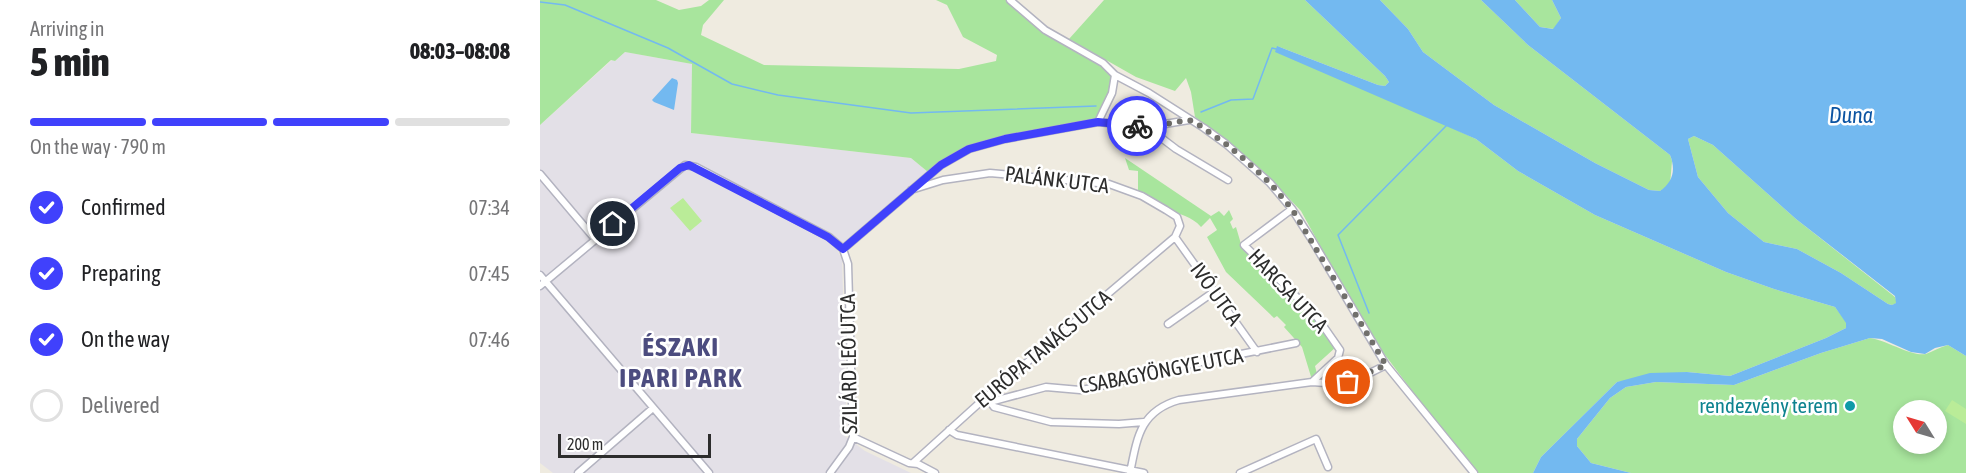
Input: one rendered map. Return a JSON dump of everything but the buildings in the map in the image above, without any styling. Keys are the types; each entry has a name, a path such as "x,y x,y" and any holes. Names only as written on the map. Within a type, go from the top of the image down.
{"street":[{"path":"1010,0 1045,30 1103,63 1115,75 1149,93 1226,144 1270,183 1292,209 1386,365 1474,473"},
{"path":"1098,122 1107,107 1115,85 1115,75"},
{"path":"543,284 680,168 689,165 828,237 843,249 941,165 969,149 1005,139 1098,122 1148,127 1189,120"},
{"path":"1148,127 1176,149 1228,180"},
{"name":"PALÁNK UTCA","path":"911,190 943,180 990,173 1109,184 1142,196 1177,217 1180,226 1175,237"},
{"path":"540,174 595,239"},
{"name":"HARCSA UTCA","path":"1292,209 1244,245 1317,317 1340,350 1338,358 1312,382"},
{"name":"IVÓ UTCA","path":"1175,237 1257,352"},
{"name":"EURÓPA TANÁCS UTCA","path":"913,463 1175,237"},
{"name":"SZILÁRD LEÓ UTCA","path":"830,473 849,447 853,437 848,264 843,249"},
{"path":"540,275 543,284 709,473"},
{"path":"1168,324 1215,291"},
{"name":"CSABAGYÖNGYE UTCA","path":"988,399 1046,387 1080,390 1093,388 1186,365 1296,343"},
{"path":"1130,472 1144,422 1161,407 1179,399 1312,382 1339,384 1362,377 1386,365"},
{"path":"988,399 994,407 1051,422 1119,424 1144,422"},
{"path":"578,473 654,408"},
{"path":"949,430 957,435 1130,472 1144,473"},
{"path":"853,437 909,464 913,463 935,473"},
{"path":"1240,473 1316,439 1328,466"}],"shaded area":[{"path":"625,52 692,64 691,133 911,158 928,172 837,250 842,259 847,432 845,436 865,451 911,473 553,473 540,463 540,125 612,60 615,61"}],"green space":[{"path":"540,0 656,0 679,10 701,6 709,0 724,0 703,25 701,35 764,65 959,69 996,61 997,55 963,37 947,5 936,0 1008,0 1027,18 1114,72 1112,84 1095,120 969,149 928,172 911,158 691,133 692,64 625,52 615,61 611,60 540,125"},
{"path":"1104,0 1305,0 1389,82 1385,86 1378,85 1277,46 1476,139 1518,171 1595,215 1726,272 1835,307 1847,323 1846,328 1730,376 1687,372 1617,382 1541,457 1533,473 1474,473 1367,331 1301,211 1263,171 1195,117 1186,78 1175,91 1136,77 1069,39"},
{"path":"1380,0 1481,0 1528,45 1670,155 1672,161 1670,185 1660,191 1649,190 1595,163 1494,105 1423,52 1408,29"},
{"path":"1515,0 1552,0 1561,18 1554,29 1540,27"},
{"path":"1694,136 1713,145 1796,219 1895,297 1897,303 1888,304 1841,273 1797,249 1764,242 1728,213 1698,177 1688,139"},
{"path":"1125,158 1211,216 1219,211 1224,216 1229,210 1233,219 1230,222 1233,229 1236,227 1241,244 1315,317 1336,347 1315,366 1317,374 1312,380 1302,347 1284,327 1286,325 1277,316 1274,318 1226,272 1207,237 1217,230 1210,218 1201,227 1189,218 1138,191 1138,171 1129,170"},
{"path":"683,198 702,221 690,231 670,208"},
{"path":"1870,338 1920,354 1926,354 1948,345 1966,356 1966,473 1631,473 1591,463 1577,446 1577,439 1610,398 1626,387 1656,382 1734,385 1821,353"},
{"path":"1952,400 1966,409 1966,424 1947,412"}],"water":[{"name":"Duna","path":"1305,0 1380,0 1408,29 1423,52 1494,105 1595,163 1649,190 1660,191 1668,184 1672,175 1673,166 1670,155 1528,45 1481,0 1515,0 1540,27 1553,29 1561,18 1552,0 1966,0 1966,356 1948,345 1935,348 1925,354 1911,352 1882,339 1870,338 1821,353 1734,385 1656,382 1626,387 1610,398 1577,439 1577,446 1591,463 1631,473 1533,473 1541,457 1617,382 1650,373 1687,372 1730,376 1826,338 1846,328 1846,323 1835,307 1726,272 1595,215 1518,171 1476,139 1275,52 1277,46 1378,85 1385,86 1389,82","holes":["1694,136 1713,145 1796,219 1895,296 1896,303 1888,304 1841,273 1797,249 1764,242 1728,213 1698,177 1688,139"]},
{"path":"672,78 678,83 674,110 652,100"}],"waterway":[{"path":"540,2 565,5 668,48 732,84 778,95 911,113 1096,106"},
{"path":"1201,112 1231,100 1253,99 1272,48 1276,49"},
{"path":"1369,313 1338,235 1447,125"}],"way so far":[{"path":"1137,126 1148,127 1189,120 1195,122 1245,160 1270,183 1292,209 1386,365 1348,382"}],"place":[{"name":"rendezvény terem","path":"1850,406"}],"district":[{"name":"ÉSZAKI IPARI PARK","path":"681,362"}],"route":[{"path":"613,224 680,168 689,165 828,237 843,249 941,165 969,149 1005,139 1098,122 1137,126"}]}
